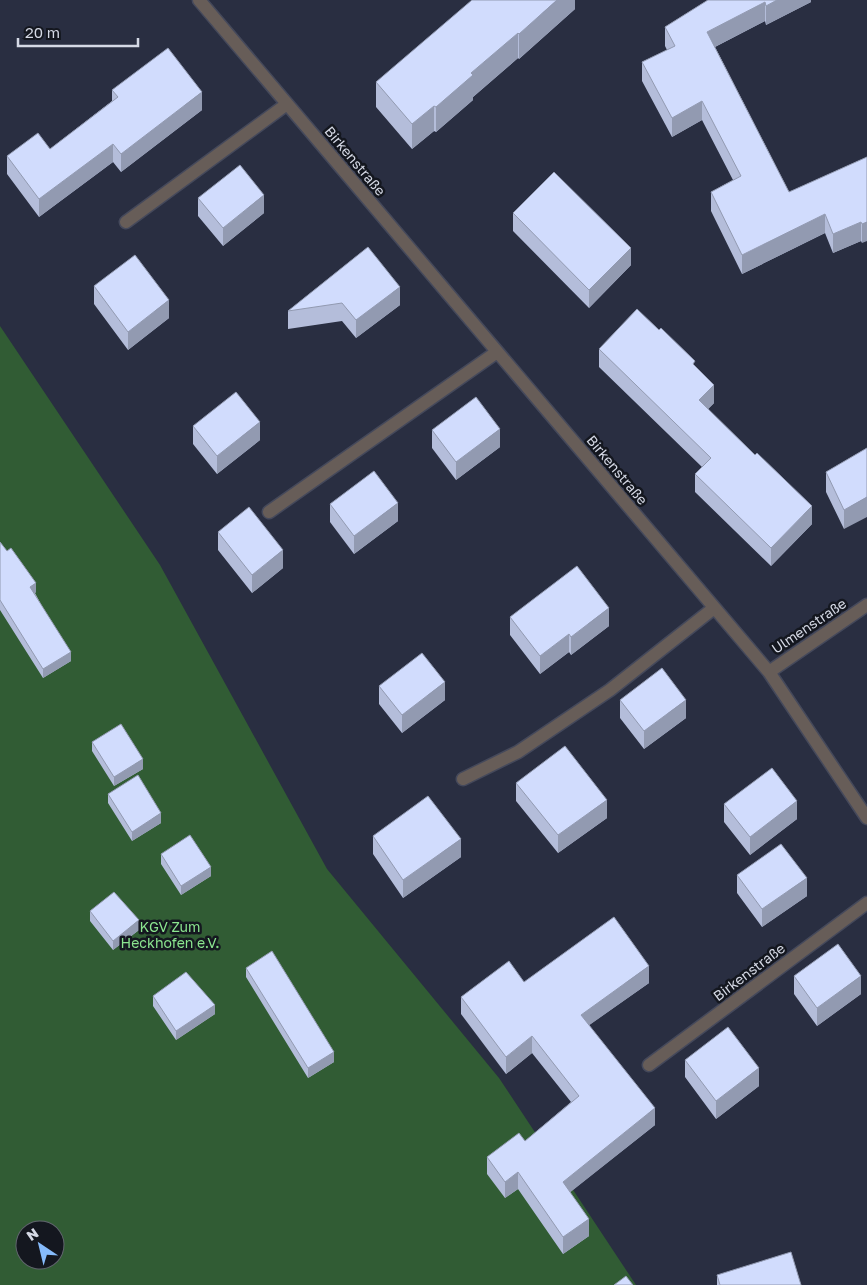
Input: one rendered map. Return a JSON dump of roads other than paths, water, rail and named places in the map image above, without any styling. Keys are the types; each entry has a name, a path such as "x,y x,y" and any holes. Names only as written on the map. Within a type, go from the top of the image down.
{"street":[{"name":"Birkenstraße","path":"199,0 769,672 867,818"},
{"path":"126,222 287,104"},
{"path":"269,512 497,352"},
{"name":"Ulmenstraße","path":"769,672 867,605"},
{"path":"463,779 518,752 610,690 714,608"},
{"name":"Birkenstraße","path":"650,1065 867,902"}],"park label":[{"name":"KGV Zum Heckhofen e.V.","path":"170,936"}]}
